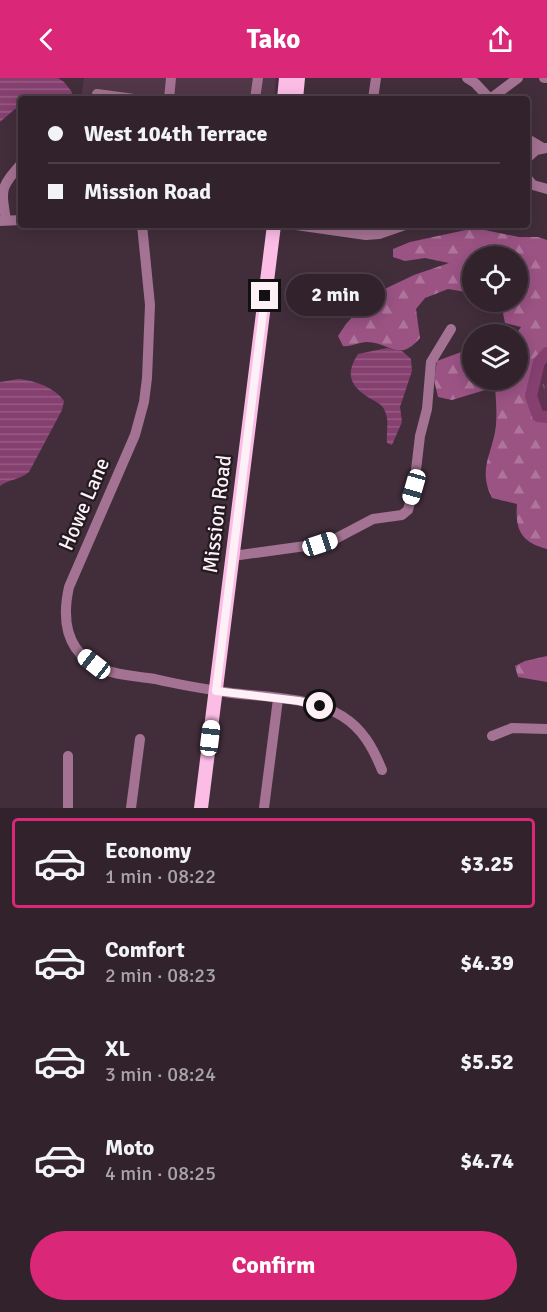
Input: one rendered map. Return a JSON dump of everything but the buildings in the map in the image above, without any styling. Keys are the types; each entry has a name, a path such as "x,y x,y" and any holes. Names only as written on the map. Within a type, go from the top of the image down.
{"main road":[{"path":"284,96 286,78"},
{"path":"296,96 298,78"},
{"name":"Mission Road","path":"201,808 274,228"}],"street":[{"path":"169,96 171,78"},
{"path":"255,96 258,78"},
{"path":"373,96 376,78"},
{"path":"466,78 475,83 487,96"},
{"path":"494,96 518,78"},
{"path":"97,96 97,94 112,96"},
{"path":"530,140 545,148"},
{"path":"530,155 536,150 545,148"},
{"path":"18,167 5,181 2,190 3,220 18,219"},
{"path":"530,183 547,189"},
{"name":"Howe Lane","path":"142,228 150,305 144,402 135,435 69,587 65,604 66,629 84,657 106,671 181,686 320,706 343,717 365,736 382,770"},
{"path":"342,228 379,234 396,228"},
{"path":"233,556 320,544 335,539 373,519 402,514 408,510 414,487 420,436 427,409 431,362 451,329"},
{"path":"264,808 278,699"},
{"path":"492,736 512,728 547,729"},
{"path":"131,808 140,739"},
{"path":"68,756 68,808"}],"shaded area":[{"path":"0,78 58,78 72,92 71,96 18,96 18,108 0,122"},
{"path":"84,78 276,78 274,96 81,96"},
{"path":"387,348 402,351 411,359 412,371 400,407 402,422 392,445 387,443 387,421 384,409 355,386 351,376 352,366 358,354"},
{"path":"19,379 44,385 64,401 62,410 29,472 0,486 0,382"}],"green space":[{"path":"475,228 547,240 547,549 526,539 517,521 517,504 492,498 486,478 487,461 496,425 495,390 528,390 528,324 505,323 503,313 528,312 528,246 462,246 462,291 448,289 425,298 416,309 420,338 406,349 400,351 367,342 343,346 338,336 372,295 414,275 449,263 425,258 405,261 393,257 393,249 410,242"},
{"path":"462,352 462,390 485,390 452,400 438,397 434,380 437,361"},
{"path":"547,353 547,417 538,416 531,396 539,362"},
{"path":"547,656 547,682 518,677 515,666"}],"waterway":[{"path":"547,353 539,362 531,396 538,416 547,417"}],"route":[{"path":"265,296 216,691 299,701 320,706"}]}
